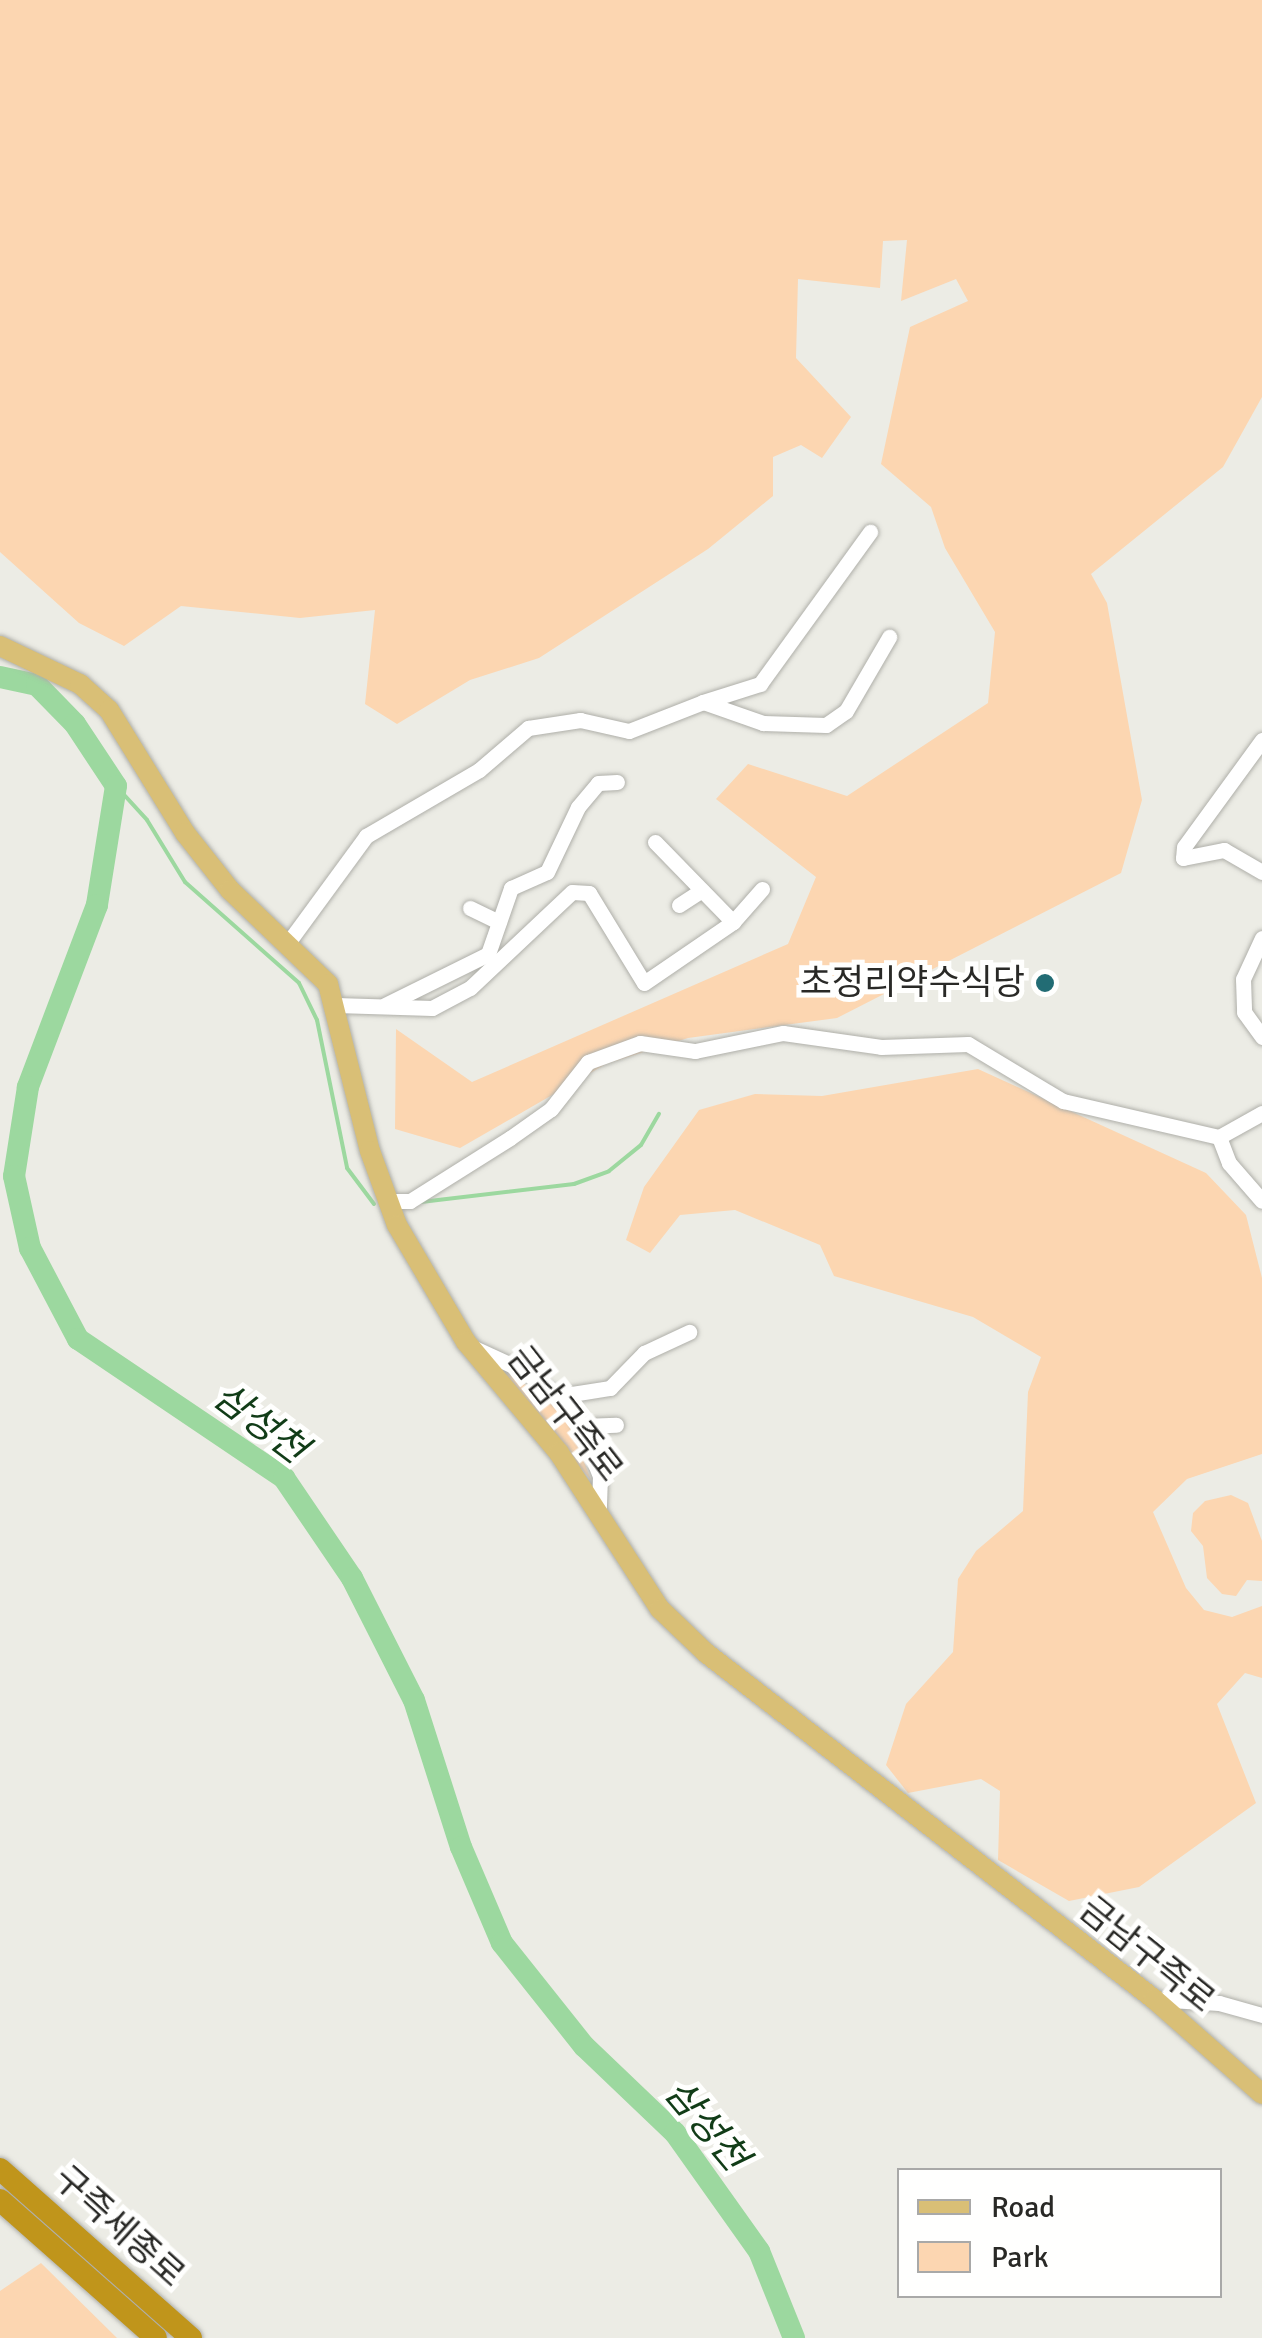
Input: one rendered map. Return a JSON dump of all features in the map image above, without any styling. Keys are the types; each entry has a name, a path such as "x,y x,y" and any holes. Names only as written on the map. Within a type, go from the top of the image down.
{"highway":[{"path":"0,2154 71,2246"},
{"name":"구즉세종로","path":"0,2168 156,2338"},
{"name":"구즉세종로","path":"0,2204 71,2246 191,2338"}],"main road":[{"name":"금남구즉로","path":"0,646 80,684 109,710 185,833 230,890 290,940 328,984 370,1151 388,1201 437,1299 599,1510 660,1610 706,1654 1154,1999 1262,2094"}],"street":[{"path":"290,940 366,836 479,770 528,728 580,720 630,730 760,684 870,532"},
{"path":"702,702 762,723 826,726 846,711 889,637"},
{"path":"1262,740 1184,847 1184,858 1224,850 1262,872"},
{"path":"381,1006 488,954 510,888 547,872 559,835 578,806 598,783 617,782"},
{"path":"656,842 733,922"},
{"path":"336,1004 432,1008 470,988 572,892 589,893 644,984 733,922 762,889"},
{"path":"679,905 702,890"},
{"path":"470,908 499,922"},
{"path":"1262,938 1243,979 1244,1012 1262,1037"},
{"path":"388,1201 410,1200 510,1138 551,1109 588,1062 640,1043 695,1051 783,1033 881,1047 968,1044 1063,1101 1219,1137 1262,1112"},
{"path":"1219,1137 1229,1162 1262,1201"},
{"path":"559,1396 610,1388 644,1353 689,1332"},
{"path":"470,1346 495,1354 559,1396 582,1426 600,1476 599,1510"},
{"path":"582,1426 616,1425"},
{"path":"1154,1999 1219,2003 1262,2015"}],"green space":[{"path":"0,0 1262,0 1262,397 1223,467 1091,574 1107,603 1142,800 1121,873 837,1018 688,1038 606,1064 460,1148 395,1129 396,1029 472,1082 788,944 816,877 716,799 748,764 847,796 988,703 995,632 945,548 931,507 881,464 910,327 968,301 956,279 901,301 907,240 883,241 880,288 798,279 796,358 851,417 822,458 801,445 773,457 773,496 708,549 539,658 470,680 397,724 365,704 375,610 300,618 181,606 124,646 79,623 0,552"},
{"path":"978,1069 1206,1173 1246,1215 1262,1278 1262,1454 1187,1479 1153,1512 1186,1588 1204,1610 1232,1617 1262,1606 1262,1678 1245,1673 1217,1704 1256,1803 1139,1887 1069,1901 998,1860 1000,1791 981,1779 908,1793 886,1765 906,1704 953,1652 958,1579 976,1551 1023,1511 1028,1392 1041,1357 973,1317 834,1276 820,1245 735,1210 680,1215 650,1253 626,1240 644,1187 699,1110 755,1094 822,1096"},
{"path":"496,1366 564,1409 591,1480"},
{"path":"1231,1495 1248,1503 1262,1541 1262,1581 1247,1580 1236,1596 1222,1594 1207,1578 1203,1546 1191,1531 1193,1513 1205,1501"},
{"path":"41,2263 117,2338 0,2338 0,2291"}],"waterway":[{"name":"삼성천","path":"0,677 37,685 75,724 116,786 97,905 28,1087 14,1176 30,1248 78,1339 284,1478 352,1578 414,1700 461,1847 502,1943 584,2046 675,2133 759,2251 794,2338"},
{"path":"116,786 147,820 185,882 299,983 317,1020 347,1168 374,1204"},
{"path":"421,1202 574,1184 609,1171 641,1145 659,1114"}],"place":[{"name":"초정리약수식당","path":"1045,983"}]}
